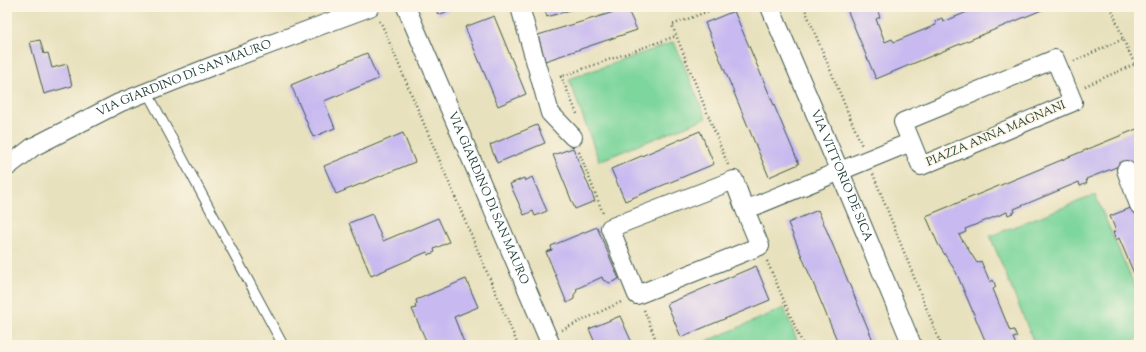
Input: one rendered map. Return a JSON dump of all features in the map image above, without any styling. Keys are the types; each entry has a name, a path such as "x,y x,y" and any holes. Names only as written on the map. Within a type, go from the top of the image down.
{"street":[{"name":"VIA GIARDINO DI SAN MAURO","path":"7,167 33,147 119,103 368,7"},
{"name":"VIA GIARDINO DI SAN MAURO","path":"406,7 550,341"},
{"path":"520,7 540,84 550,113 573,136"},
{"name":"VIA VITTORIO DE SICA","path":"770,7 912,345"},
{"name":"PIAZZA ANNA MAGNANI","path":"1055,59 1069,93 1073,102 921,166 903,122 1055,59"},
{"path":"745,210 911,142"},
{"path":"1126,170 1139,205"},
{"path":"734,180 745,210 760,246 637,294 610,228 734,180"}],"lane":[{"path":"148,92 283,345"}],"path":[{"path":"368,7 382,25 518,345"},
{"path":"718,7 672,26 734,180"},
{"path":"1111,7 1123,39 1139,73"},
{"path":"540,84 676,36"},
{"path":"1059,68 1123,39"},
{"path":"1069,93 1135,64"},
{"path":"760,246 803,345"},
{"path":"550,341 637,294 658,345"},
{"path":"1119,345 1139,338"}],"green space":[{"path":"674,42 706,118 599,161 569,79"},
{"path":"1095,195 1139,296 1139,338 1119,345 1035,345 990,236"},
{"path":"784,308 799,345 698,345"}],"building":[{"path":"435,7 459,7 438,15"},
{"path":"544,7 580,7 547,17"},
{"path":"846,7 876,7 880,17 876,19 885,42 892,39 894,42 936,25 935,21 942,18 943,22 979,7 1049,7 876,79"},
{"path":"1134,7 1139,7 1139,19"},
{"path":"627,8 637,30 545,61 538,35"},
{"path":"734,11 799,164 769,177 705,23"},
{"path":"494,16 526,94 498,106 465,27"},
{"path":"40,40 44,54 48,53 52,68 67,64 72,86 44,94 30,42"},
{"path":"367,53 378,79 324,101 335,128 313,137 291,85"},
{"path":"537,125 545,143 497,163 490,145"},
{"path":"1139,128 1139,158 1135,159 1137,162 1129,165 1128,162 1086,179 1087,183 1080,186 1079,182 1014,209 1015,212 1008,215 1007,212 965,229 966,232 959,235 977,263 981,261 990,282 993,280 996,287 993,289 1010,331 1014,330 1017,337 1013,338 1016,345 987,345 956,272 938,244 926,216"},
{"path":"700,131 714,164 625,201 611,169"},
{"path":"403,133 415,162 336,194 324,166"},
{"path":"573,148 595,201 575,209 553,155"},
{"path":"532,177 547,211 535,216 533,211 524,215 510,184 524,178 525,181"},
{"path":"1136,206 1139,213 1139,291 1137,292 1134,284 1138,283 1119,238 1116,240 1113,232 1116,231 1110,216"},
{"path":"818,210 875,345 839,345 788,223"},
{"path":"372,214 383,241 438,218 449,242 434,249 435,252 428,255 427,252 371,276 349,223"},
{"path":"597,227 619,279 610,283 603,280 602,277 576,289 577,291 574,295 574,299 567,303 546,252 552,250 551,246"},
{"path":"756,266 770,300 681,337 667,304"},
{"path":"466,279 478,307 454,317 465,345 428,345 412,309 416,308 416,300"},
{"path":"620,316 633,345 596,345 589,329"}]}
